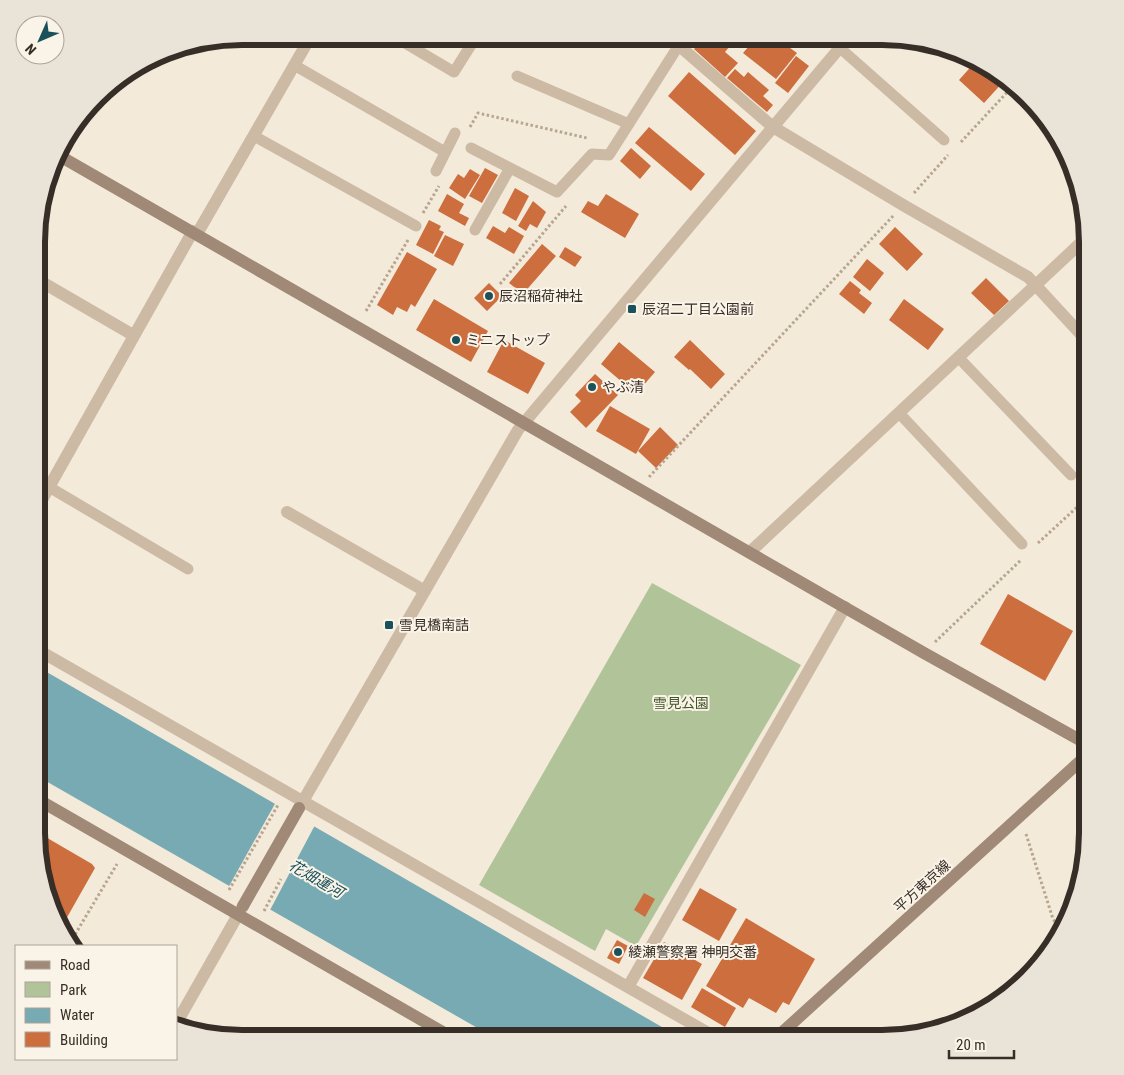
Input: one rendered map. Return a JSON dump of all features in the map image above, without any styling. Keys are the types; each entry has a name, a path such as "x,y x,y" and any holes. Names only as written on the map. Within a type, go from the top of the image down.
{"street":[{"path":"45,494 133,335 254,136 306,45"},
{"path":"683,45 773,128 1028,278 1079,332"},
{"path":"178,1020 513,438 524,422 842,45"},
{"path":"64,158 924,653 1079,740"},
{"path":"750,552 1079,244"},
{"path":"45,284 133,335"},
{"path":"287,512 425,591"},
{"path":"628,987 845,607"},
{"path":"45,654 301,804 703,1030"},
{"name":"平方東京線","path":"785,1030 1079,763"},
{"path":"45,803 241,910 440,1030"}],"lane":[{"path":"408,45 454,72 471,45"},
{"path":"471,148 557,192 592,154 609,155 630,124 675,45"},
{"path":"840,48 944,140"},
{"path":"294,65 445,152"},
{"path":"517,76 630,124"},
{"path":"439,176 445,152 455,133"},
{"path":"254,136 416,226"},
{"path":"475,230 510,168"},
{"path":"958,356 1071,475"},
{"path":"899,413 1022,544"},
{"path":"49,487 188,569"}],"path":[{"path":"638,488 1008,91"},
{"path":"470,128 478,113 604,142 614,148"},
{"path":"366,311 416,226 439,176"},
{"path":"500,284 570,200"},
{"path":"1036,545 1079,505"},
{"path":"924,653 1025,556"},
{"path":"226,895 280,801"},
{"path":"1018,820 1028,838 1056,925"},
{"path":"74,936 118,863"}],"green space":[{"name":"雪見公園","path":"652,583 801,665 636,946 606,929 595,951 479,885"}],"water":[{"name":"花畑運河","path":"45,671 667,1030 481,1030 45,781"}],"pier":[{"path":"276,802 315,825 269,912 228,888"}],"building":[{"path":"698,45 731,45 725,52 738,63 725,77 694,49"},
{"path":"750,45 786,45 797,53 776,79 743,53"},
{"path":"796,56 809,66 788,93 775,83"},
{"path":"971,66 1000,85 984,103 959,80"},
{"path":"735,69 744,77 748,72 769,90 763,96 773,105 767,112 727,78"},
{"path":"689,72 756,131 735,155 668,96"},
{"path":"649,127 705,174 691,191 635,143"},
{"path":"631,148 651,166 640,179 620,161"},
{"path":"485,168 498,175 482,203 469,196"},
{"path":"470,169 480,175 465,199 449,188 458,174 464,178"},
{"path":"515,188 529,196 516,221 502,213"},
{"path":"447,194 464,204 459,213 469,218 465,226 438,211"},
{"path":"606,194 639,214 625,238 581,212 588,201 598,206"},
{"path":"533,201 546,212 537,228 530,224 526,231 518,226"},
{"path":"429,220 441,226 439,230 444,232 433,254 416,245"},
{"path":"493,226 505,233 509,227 524,236 514,254 486,238"},
{"path":"895,227 923,254 907,271 879,244"},
{"path":"445,235 464,244 453,266 434,256"},
{"path":"542,244 556,256 523,294 509,283"},
{"path":"565,247 582,257 575,267 559,257"},
{"path":"407,252 437,269 415,307 411,304 407,312 397,307 393,315 377,305"},
{"path":"867,259 884,273 870,291 853,277"},
{"path":"986,278 1009,301 994,315 971,293"},
{"path":"850,281 861,290 859,293 872,303 864,314 839,294"},
{"path":"489,283 502,296 487,311 474,298"},
{"path":"434,299 488,331 471,362 416,330"},
{"path":"904,299 944,329 928,350 889,320"},
{"path":"504,340 545,363 528,394 487,372"},
{"path":"690,340 725,374 711,389 674,357"},
{"path":"619,342 655,372 636,394 601,364"},
{"path":"595,374 618,395 586,428 570,412 581,401 575,395"},
{"path":"610,406 650,429 636,454 596,431"},
{"path":"660,427 678,445 656,468 638,451"},
{"path":"1008,594 1073,631 1045,681 980,644"},
{"path":"45,837 92,864 95,868 65,920 52,884"},
{"path":"700,888 737,909 719,941 682,920"},
{"path":"644,893 655,899 645,917 634,910"},
{"path":"746,918 815,959 789,1005 783,1002 776,1013 749,998 743,1008 706,986"},
{"path":"617,940 628,946 619,964 607,958"},
{"path":"664,942 702,964 682,1000 643,978"},
{"path":"702,988 736,1008 725,1027 691,1007"}],"place":[{"name":"辰沼稲荷神社","path":"489,296"},
{"name":"辰沼二丁目公園前","path":"632,309"},
{"name":"ミニストップ","path":"456,340"},
{"name":"やぶ清","path":"592,387"},
{"name":"雪見橋南詰","path":"389,625"},
{"name":"綾瀬警察署 神明交番","path":"618,952"}]}
